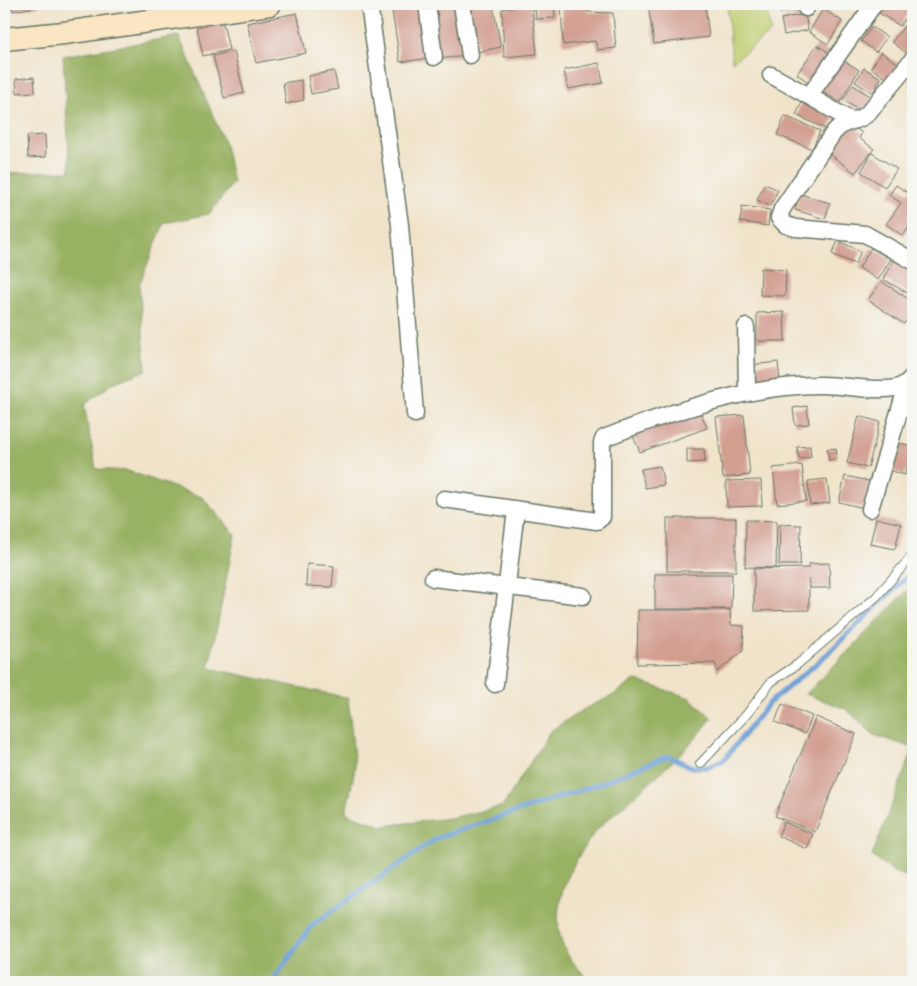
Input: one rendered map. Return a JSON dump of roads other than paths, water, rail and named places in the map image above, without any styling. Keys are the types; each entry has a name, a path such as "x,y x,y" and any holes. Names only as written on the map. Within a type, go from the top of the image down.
{"street":[{"path":"4,39 64,33 270,4"},
{"path":"369,4 400,225 416,414"},
{"path":"426,4 434,57"},
{"path":"462,4 470,56"},
{"path":"810,96 874,4"},
{"path":"913,59 867,114 861,119 850,120 841,124 834,132 782,209 780,220 786,225 796,228 865,234 913,261"},
{"path":"771,75 850,120"},
{"path":"746,327 747,393"},
{"path":"444,499 597,521 602,517 602,443 604,438 674,413 747,393 821,385 895,389 911,379"},
{"path":"870,508 911,379"},
{"path":"495,684 516,510"},
{"path":"433,578 583,596"}],"lane":[{"path":"700,764 747,714 771,682 798,664 876,597 913,555"}],"waterway":[{"path":"272,982 312,925 437,838 596,785 668,756 692,767 709,767 724,760 769,703 823,658 913,571"}]}
